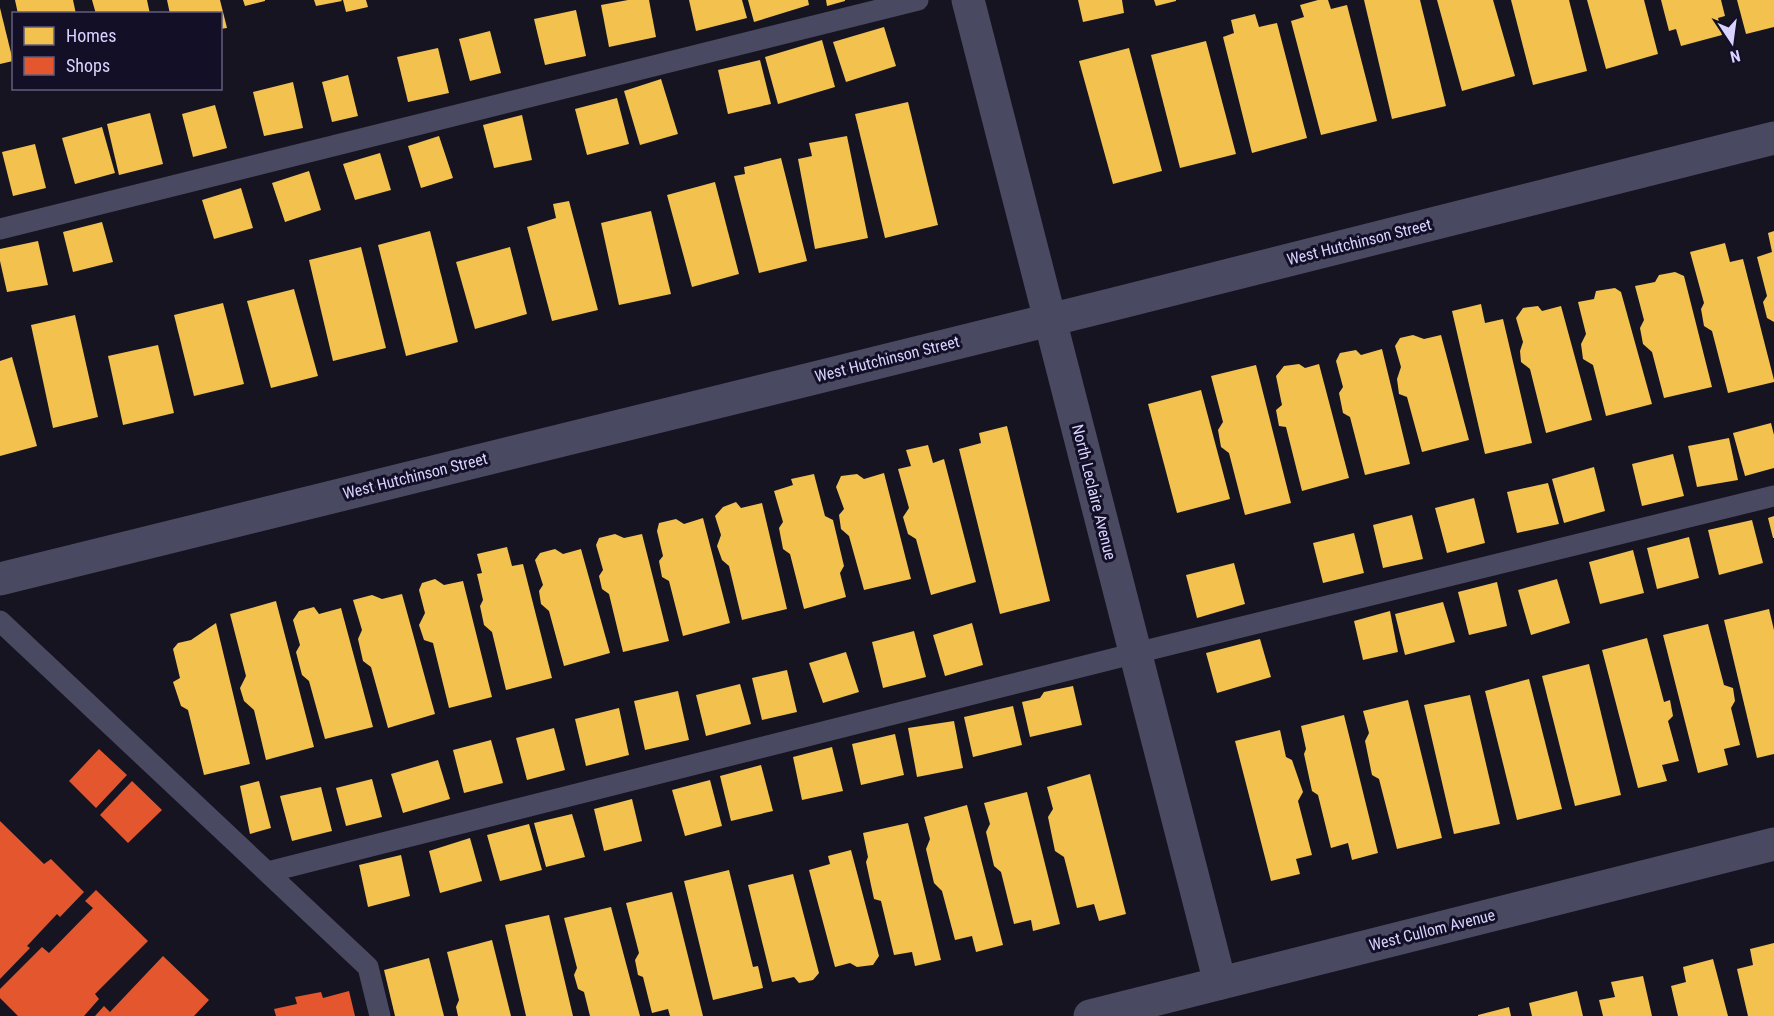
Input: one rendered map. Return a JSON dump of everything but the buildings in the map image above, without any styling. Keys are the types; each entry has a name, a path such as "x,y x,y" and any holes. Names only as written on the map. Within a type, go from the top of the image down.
{"street":[{"name":"North Leclaire Avenue","path":"968,0 1220,983"},
{"name":"West Hutchinson Street","path":"0,579 1774,138"},
{"name":"West Cullom Avenue","path":"1090,1016 1774,844"}],"lane":[{"path":"0,229 918,0"},
{"path":"268,872 1774,495"},
{"path":"0,621 368,967 380,1016"}]}
